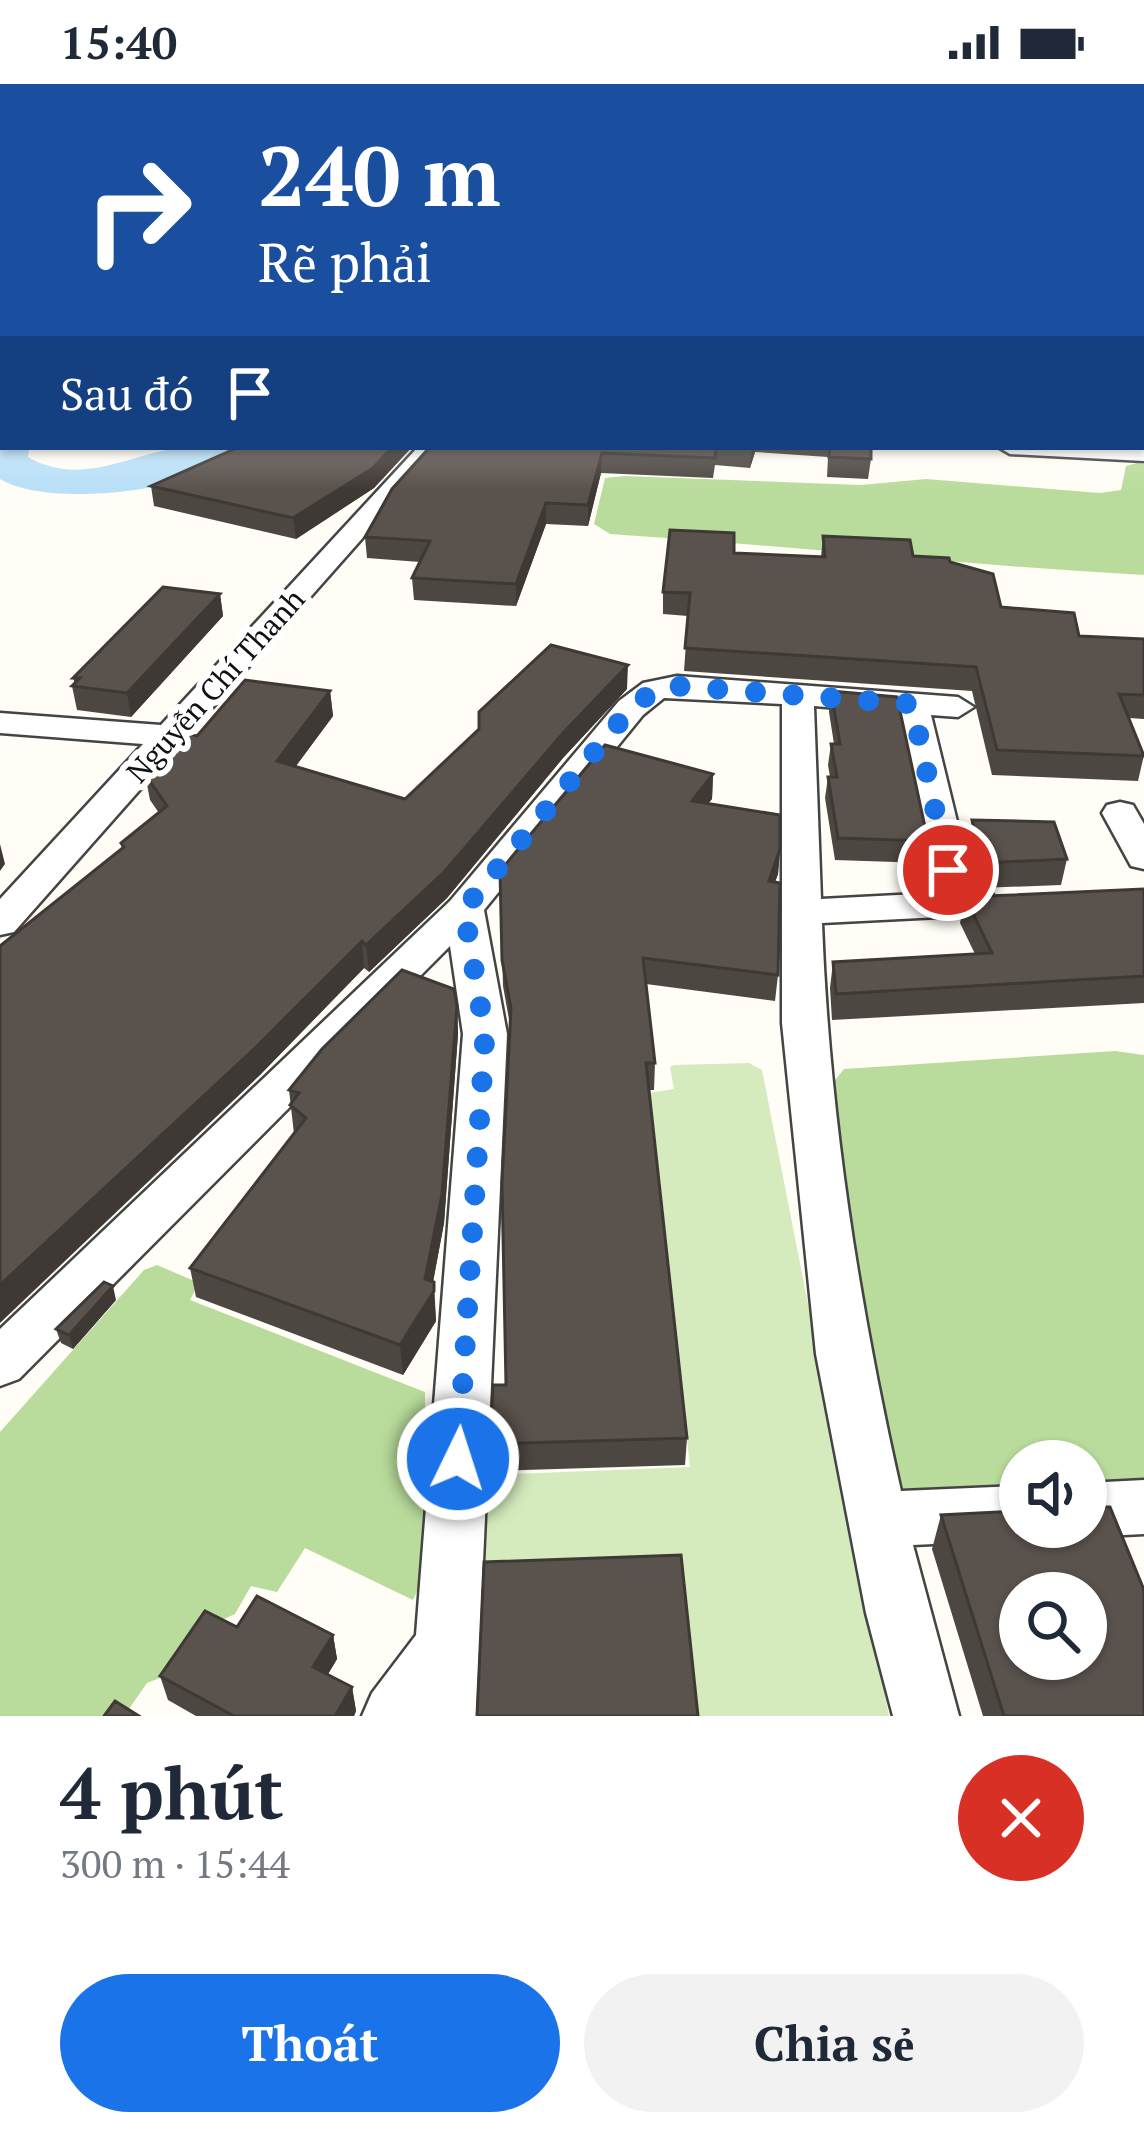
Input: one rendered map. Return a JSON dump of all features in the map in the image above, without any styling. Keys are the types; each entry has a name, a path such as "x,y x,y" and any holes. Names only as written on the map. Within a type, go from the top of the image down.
{"street":[{"name":"Nguyễn Chí Thanh","path":"0,923 428,450"},
{"path":"1067,450 1144,454"},
{"path":"0,1363 464,909 644,695 676,686 798,699 958,707"},
{"path":"798,699 803,1023 843,1354 897,1613 926,1716"},
{"path":"912,704 958,904"},
{"path":"0,723 172,736"},
{"path":"1120,813 1144,858"},
{"path":"799,911 1006,902"},
{"path":"443,1716 485,1034 464,909"},
{"path":"1107,1509 1144,1507"},
{"path":"877,1519 999,1514"},
{"path":"395,1716 446,1648"}],"green space":[{"path":"1144,464 1144,575 610,534 594,524 605,478 861,485 926,479 1100,493 1121,490 1126,466"},
{"path":"1115,1051 1144,1055 1144,1499 1107,1501 1107,1440 999,1440 999,1506 930,1510 896,1489 826,1091 844,1069"},
{"path":"749,1063 762,1070 889,1716 695,1716 488,1587 482,1578 484,1479 491,1475 690,1467 649,1093 674,1089 670,1067 675,1065"},
{"path":"157,1265 199,1283 190,1300 425,1392 426,1572 413,1600 305,1548 277,1592 251,1586 235,1614 200,1630 173,1673 147,1683 124,1716 0,1716 0,1432 144,1270"}],"building":[{"path":"232,450 389,450 373,468 293,518 151,486"},
{"path":"427,450 716,450 715,458 602,453 588,505 546,503 516,584 412,578 430,541 365,537 392,489"},
{"path":"830,450 871,450 871,459 829,457"},
{"path":"670,530 734,533 734,553 825,557 823,536 910,540 913,556 949,558 993,574 1001,607 1074,613 1079,636 1144,639 1144,695 1119,694 1144,756 997,750 976,667 685,648 690,593 663,592"},
{"path":"163,587 220,594 127,693 72,686 80,678 73,678"},
{"path":"551,645 628,665 445,871 366,945 362,941 254,1049 0,1285 0,946 124,847 121,843 167,806 145,774 185,733 197,736 245,680 330,691 277,761 405,799 479,729 479,712"},
{"path":"831,691 897,697 928,841 838,838 828,777 837,777 831,744 840,744"},
{"path":"605,745 713,774 692,801 780,815 780,849 769,881 780,883 778,975 643,958 655,1063 646,1063 687,1438 490,1444 493,1385 506,1385 502,1183 511,1008 502,960 500,871"},
{"path":"972,820 1054,822 1067,859 983,863"},
{"path":"1144,889 1144,976 836,994 833,962 992,953 965,897"},
{"path":"402,970 454,989 457,1006 442,1194 425,1279 434,1282 434,1291 400,1345 190,1268 306,1118 290,1105 299,1093 289,1090 322,1049"},
{"path":"104,1282 113,1286 69,1335 56,1329"},
{"path":"1110,1507 1144,1590 1144,1716 1004,1716 941,1515 999,1512 999,1548 1107,1548"},
{"path":"681,1555 698,1716 477,1716 484,1562"},
{"path":"257,1596 333,1635 313,1667 352,1687 335,1716 234,1716 160,1676 205,1611 237,1627"},
{"path":"115,1701 139,1716 104,1716"}],"waterway":[{"path":"6,450 4,462 26,475 80,484 141,475 211,450"}],"route":[{"path":"458,1459 485,1034 464,909 605,739 644,695 676,686 798,699 912,704 948,870"}]}
